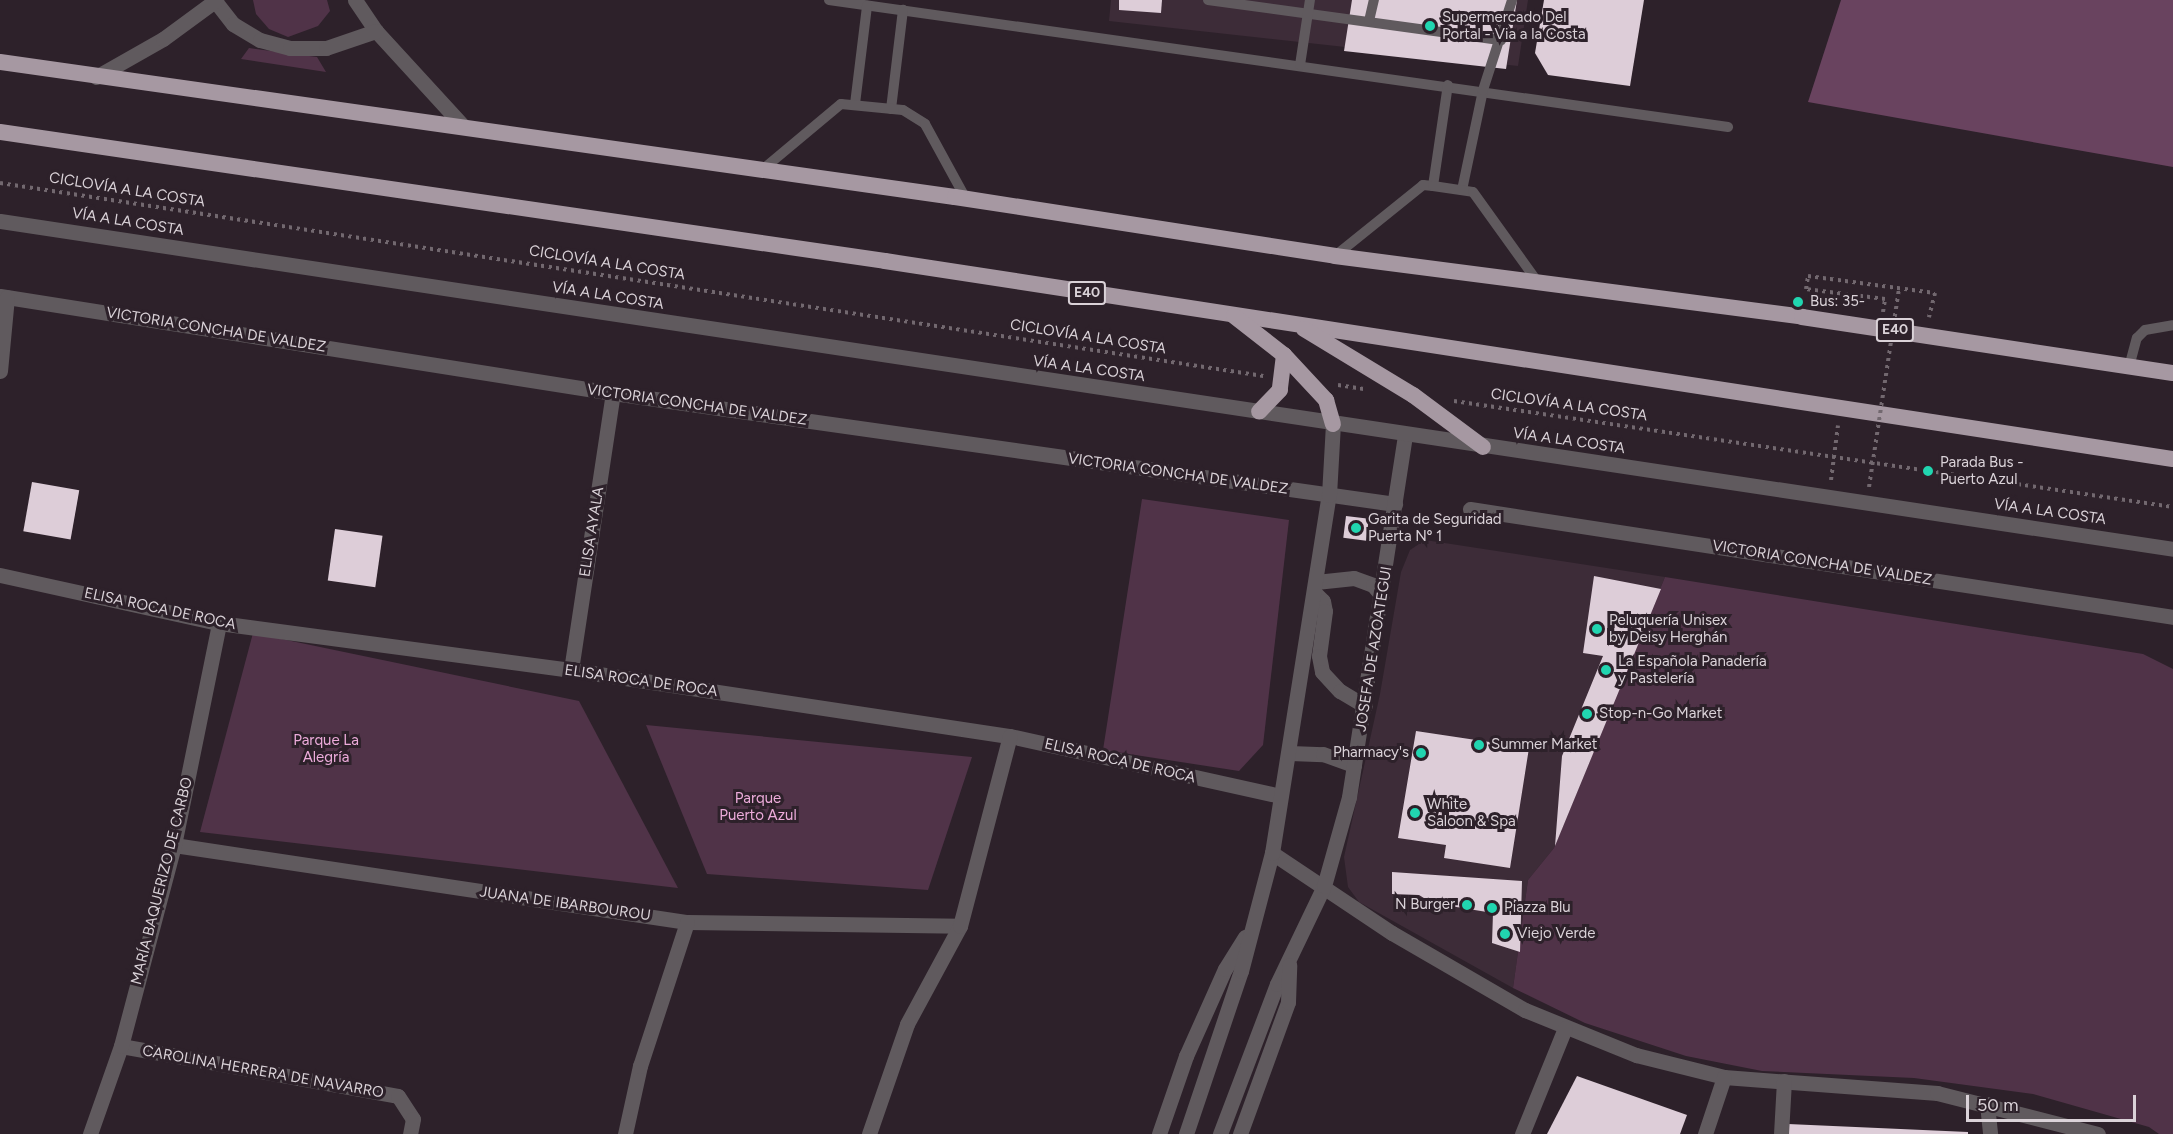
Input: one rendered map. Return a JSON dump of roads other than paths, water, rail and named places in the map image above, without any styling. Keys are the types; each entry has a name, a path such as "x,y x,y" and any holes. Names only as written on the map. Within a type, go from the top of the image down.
{"highway":[{"name":"E40","path":"0,62 966,199 1335,256 1537,281 2173,373"},
{"name":"E40","path":"0,132 885,261 2173,459"},
{"path":"1233,316 1284,355 1312,382 1331,409 1333,424"},
{"path":"1295,324 1413,395 1483,447"},
{"path":"1259,412 1280,390 1284,379 1284,355"}],"street":[{"path":"355,0 376,31 464,127"},
{"path":"96,77 163,39 215,1 233,24 260,40 290,48 326,48 376,31"},
{"name":"VÍA A LA COSTA","path":"0,220 1483,447 2173,549"},
{"path":"0,371 3,297"},
{"name":"VICTORIA CONCHA DE VALDEZ","path":"3,297 613,393 1395,504"},
{"name":"ELISA AYALA","path":"571,670 613,393"},
{"path":"1186,1134 1241,971 1272,853 1316,588 1329,495 1333,424"},
{"name":"JOSEFA DE AZOATEGUI","path":"1220,1134 1289,961 1324,885 1354,765 1365,706 1406,435"},
{"name":"VICTORIA CONCHA DE VALDEZ","path":"1470,509 2173,617"},
{"name":"ELISA ROCA DE ROCA","path":"0,575 219,623 571,670 1010,736 1280,796"},
{"path":"1316,588 1354,578 1373,585 1382,596"},
{"path":"1316,588 1323,601 1325,612 1319,656 1322,672 1340,691 1365,706"},
{"name":"MARÍA BAQUERIZO DE CARBO","path":"90,1134 121,1046 174,845 219,623"},
{"path":"869,1134 908,1024 960,926 1010,736"},
{"path":"1290,753 1323,754 1354,765"},
{"name":"JUANA DE IBARBOUROU","path":"174,845 687,922 960,926"},
{"path":"1272,853 1324,885 1392,933 1525,1010 1636,1055 1724,1077 1936,1094 1987,1104 2049,1127 2098,1134"},
{"path":"625,1134 640,1066 687,922"},
{"path":"1159,1134 1186,1056 1220,980 1253,925"},
{"name":"JOSEFA DE AZOATEGUI","path":"1240,1134 1288,1002 1289,961"},
{"path":"1522,1134 1565,1028"},
{"name":"CAROLINA HERRERA DE NAVARRO","path":"121,1046 398,1096 413,1119 410,1134"},
{"path":"1705,1134 1724,1077"},
{"path":"1781,1134 1784,1081"},
{"path":"1987,1104 1990,1134"}],"lane":[{"path":"829,0 1483,90 1728,127"},
{"path":"1208,0 1309,5 1370,21 1501,40"},
{"path":"1370,21 1374,0"},
{"path":"1462,190 1483,90 1512,0"},
{"path":"1300,65 1309,5"},
{"path":"855,104 867,6"},
{"path":"891,109 903,10"},
{"path":"1432,186 1448,86"},
{"path":"762,170 829,111 841,104 891,109 916,115 925,124 966,199"},
{"path":"1335,256 1423,185 1432,186 1473,192 1537,281"},
{"path":"2129,367 2137,338 2145,330 2173,325"}],"place":[{"name":"Supermercado Del Portal - Via a la Costa","path":"1430,26"},
{"name":"Bus: 35-","path":"1798,302"},
{"name":"Parada Bus - Puerto Azul","path":"1928,471"},
{"name":"Garita de Seguridad Puerta Nº 1","path":"1356,528"},
{"name":"Peluquería Unisex by Deisy Herghán","path":"1597,629"},
{"name":"La Española Panadería y Pastelería","path":"1606,670"},
{"name":"Stop-n-Go Market","path":"1587,714"},
{"name":"Summer Market","path":"1479,745"},
{"name":"Pharmacy's","path":"1421,753"},
{"name":"White Saloon & Spa","path":"1415,813"},
{"name":"N Burger","path":"1467,905"},
{"name":"Piazza Blu","path":"1492,908"},
{"name":"Viejo Verde","path":"1505,934"}],"park label":[{"name":"Parque La Alegría","path":"326,748"},
{"name":"Parque Puerto Azul","path":"758,806"}]}
